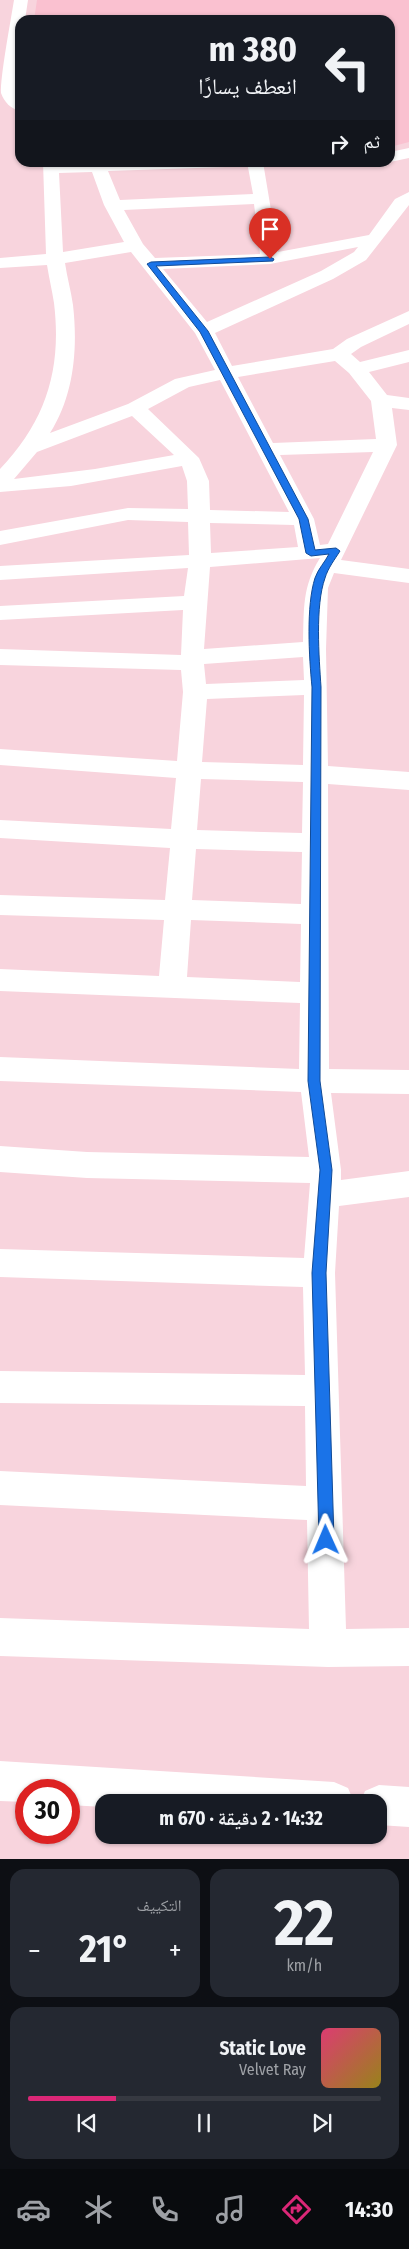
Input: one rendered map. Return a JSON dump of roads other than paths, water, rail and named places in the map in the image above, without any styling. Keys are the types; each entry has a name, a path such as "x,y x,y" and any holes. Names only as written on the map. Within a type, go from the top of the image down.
{"street":[{"path":"19,15 21,0"},
{"path":"15,38 8,94 15,108"},
{"path":"395,156 409,153"},
{"path":"0,481 32,447 48,422 61,385 66,351 64,309 55,259 51,167"},
{"path":"98,167 113,205 135,246 204,331 303,519 325,556"},
{"path":"256,167 270,259"},
{"path":"204,331 327,275 360,256 376,238 401,203 409,197"},
{"path":"113,205 262,199"},
{"path":"151,264 270,259 376,238"},
{"path":"0,263 55,259 135,246"},
{"path":"32,447 135,408 182,383 226,373 339,354 354,343 409,317"},
{"path":"328,1648 319,1273 325,1183 314,1081 316,687 314,650 317,588 325,556 387,445 381,400 356,369 339,354"},
{"path":"356,369 409,356"},
{"path":"381,400 409,404"},
{"path":"135,408 189,458 198,481 200,561 195,602 193,660 195,692 172,986"},
{"path":"267,449 387,445"},
{"path":"0,486 38,484 94,477 189,458"},
{"path":"0,538 128,514 303,519"},
{"path":"0,573 200,561 325,556 409,576"},
{"path":"0,613 195,602"},
{"path":"0,657 193,660 314,650"},
{"path":"195,692 316,687"},
{"path":"0,758 188,770 316,774 409,780"},
{"path":"0,829 184,839 315,843"},
{"path":"0,905 316,914"},
{"path":"0,980 315,993"},
{"path":"0,1069 314,1081 409,1082"},
{"path":"0,1159 325,1183 409,1184"},
{"path":"0,1263 319,1273"},
{"path":"0,1387 321,1391"},
{"path":"0,1488 326,1504"},
{"path":"0,1637 328,1648 409,1647"},
{"path":"0,1781 207,1794"},
{"path":"387,1806 409,1807"}]}
